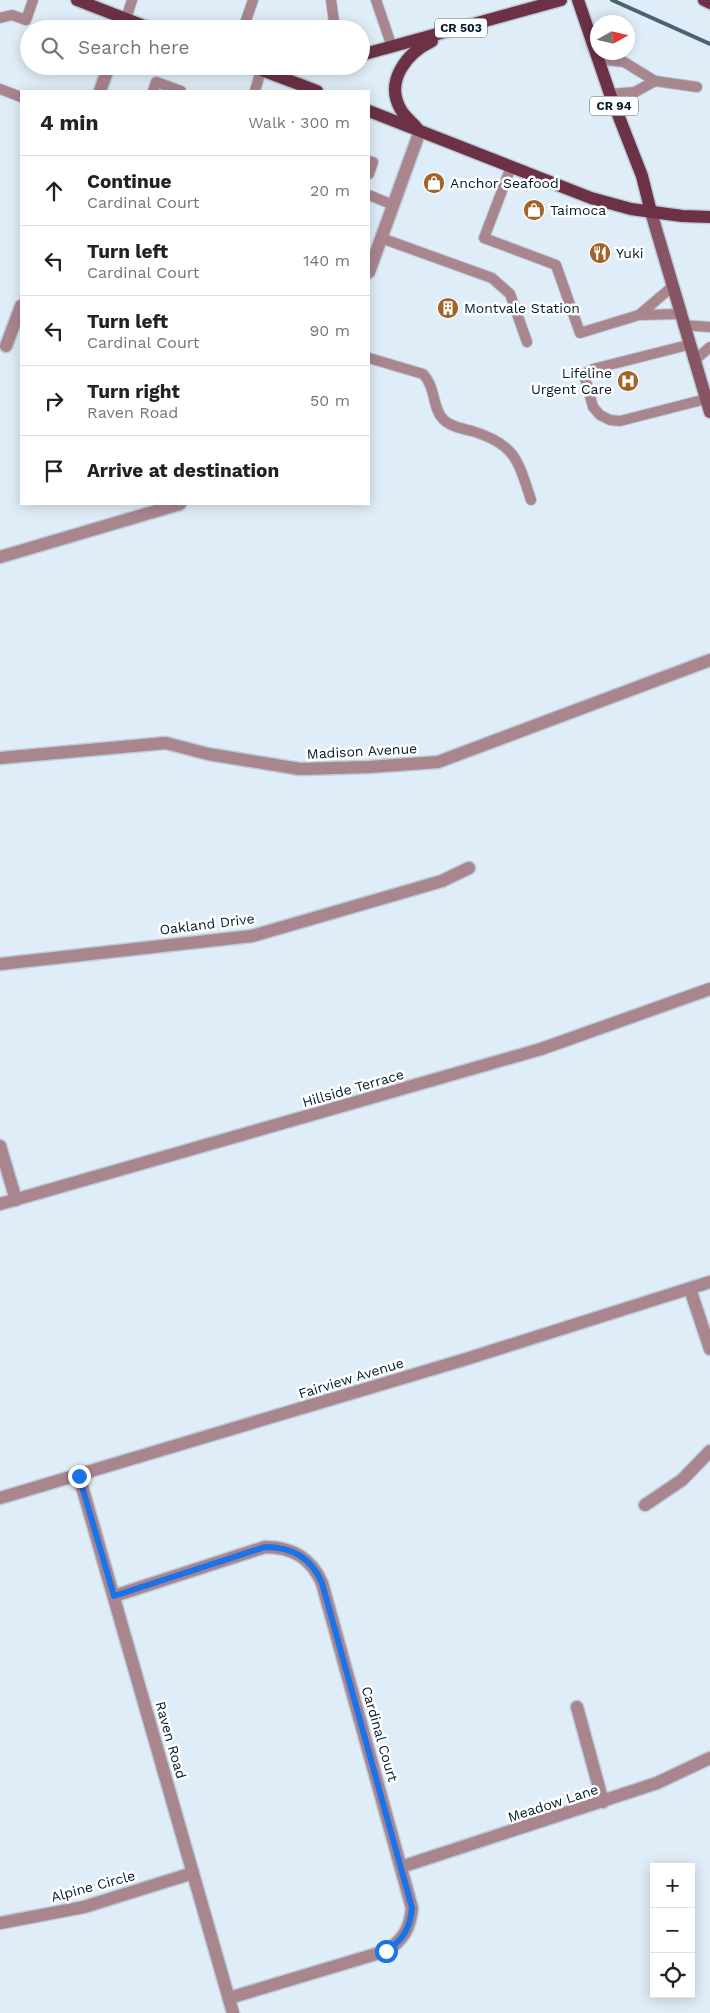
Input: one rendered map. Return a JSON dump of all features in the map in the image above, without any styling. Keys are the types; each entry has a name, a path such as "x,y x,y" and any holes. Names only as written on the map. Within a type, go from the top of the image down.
{"main road":[{"path":"77,0 116,20"},
{"name":"CR 503","path":"370,53 561,0"},
{"name":"CR 94","path":"578,0 590,35"},
{"path":"420,131 401,110 396,87 402,64 419,47 454,30"},
{"name":"CR 94","path":"598,60 642,176 688,344 695,360 710,412"},
{"path":"274,75 313,90"},
{"path":"370,111 591,198 651,212 710,217"}],"street":[{"path":"100,90 106,75"},
{"path":"370,269 420,131"},
{"path":"6,346 20,309"},
{"path":"0,557 177,505"},
{"name":"Madison Avenue","path":"0,758 166,743 208,754 300,768 369,767 438,762 608,696 710,660"},
{"name":"Oakland Drive","path":"0,964 252,936 442,881 469,868"},
{"name":"Hillside Terrace","path":"0,1204 541,1049 710,989"},
{"path":"0,1146 16,1200"},
{"name":"Fairview Avenue","path":"0,1498 79,1476 710,1282"},
{"path":"690,1289 710,1349"},
{"path":"645,1505 682,1480 710,1451"},
{"name":"Raven Road","path":"79,1476 234,2013"},
{"name":"Cardinal Court","path":"114,1596 265,1547 280,1547 295,1551 308,1560 322,1583 412,1908 411,1921 406,1933 397,1944 386,1951 229,1998"},
{"path":"578,1707 603,1802"},
{"name":"Meadow Lane","path":"401,1867 657,1783 710,1758"},
{"name":"Alpine Circle","path":"0,1923 84,1906 193,1873"}],"lane":[{"path":"0,18 12,15 26,20 33,0"},
{"path":"125,20 132,0"},
{"path":"246,20 253,0"},
{"path":"331,0 334,20"},
{"path":"376,0 392,47"},
{"path":"607,60 624,62 655,81 698,87"},
{"path":"255,90 256,75"},
{"path":"610,94 635,92 655,81"},
{"path":"153,90 156,82 177,90"},
{"path":"0,89 20,97"},
{"path":"0,95 20,103"},
{"path":"370,161 373,162 370,171"},
{"path":"511,167 484,238 556,266 580,333 639,315 681,319 710,327"},
{"path":"370,195 393,205"},
{"path":"381,238 492,278 510,294 527,342"},
{"path":"639,315 673,286"},
{"path":"688,344 593,369 584,374 593,407 600,415 620,421 706,399"},
{"path":"695,360 710,347"},
{"path":"370,358 423,374 432,388 438,412 443,420 492,438 512,452 518,463 530,500"}],"railway":[{"path":"612,0 710,44"}],"place":[{"name":"Anchor Seafood","path":"434,183"},
{"name":"Taimoca","path":"534,210"},
{"name":"Yuki","path":"600,253"},
{"name":"Montvale Station","path":"448,308"},
{"name":"Lifeline Urgent Care","path":"628,381"}],"route":[{"path":"79,1476 114,1596 265,1547 280,1547 295,1551 308,1560 317,1571 322,1583 412,1908 411,1921 406,1933 397,1944 386,1951"}]}
